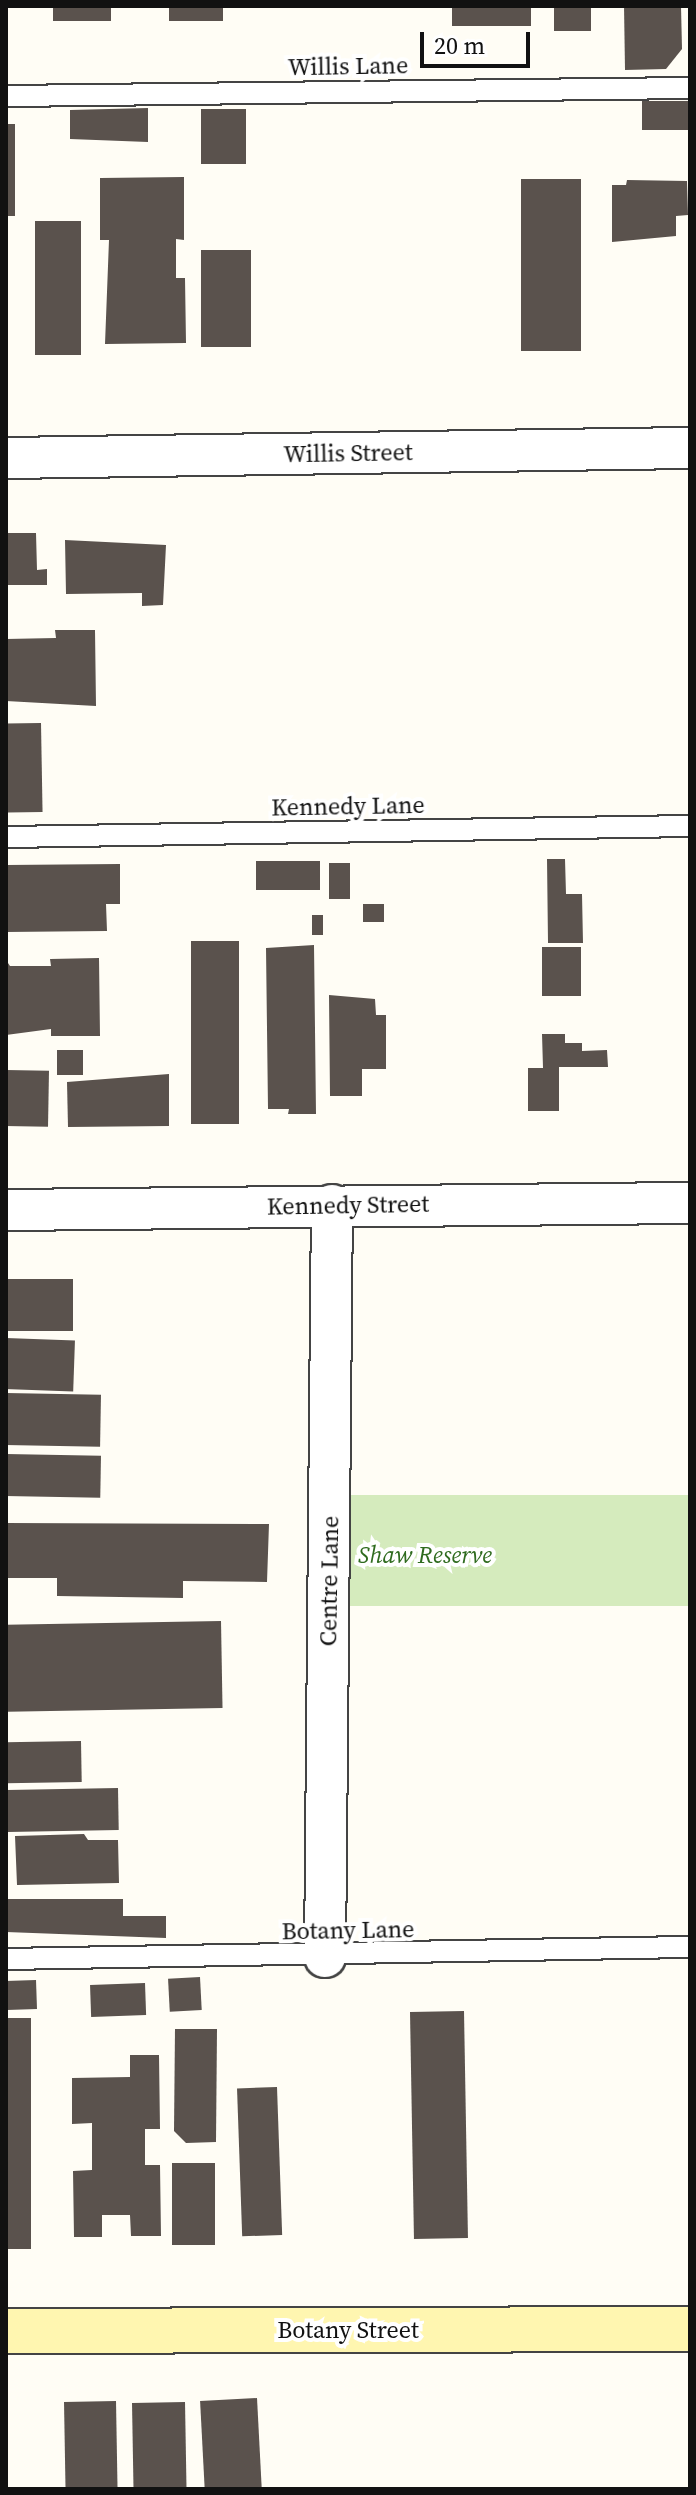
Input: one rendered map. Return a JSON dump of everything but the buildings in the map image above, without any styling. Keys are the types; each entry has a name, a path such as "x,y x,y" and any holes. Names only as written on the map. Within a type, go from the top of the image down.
{"street":[{"name":"Willis Street","path":"6,458 690,448"},
{"name":"Kennedy Street","path":"6,1210 690,1203"},
{"name":"Centre Lane","path":"325,1957 332,1205"},
{"name":"Botany Street","path":"6,2331 690,2329"}],"lane":[{"name":"Willis Lane","path":"6,96 690,88"},
{"name":"Kennedy Lane","path":"6,837 690,826"},
{"name":"Botany Lane","path":"6,1959 325,1957 690,1947"}],"green space":[{"name":"Shaw Reserve","path":"338,1495 690,1495 690,1606 338,1606"}]}
